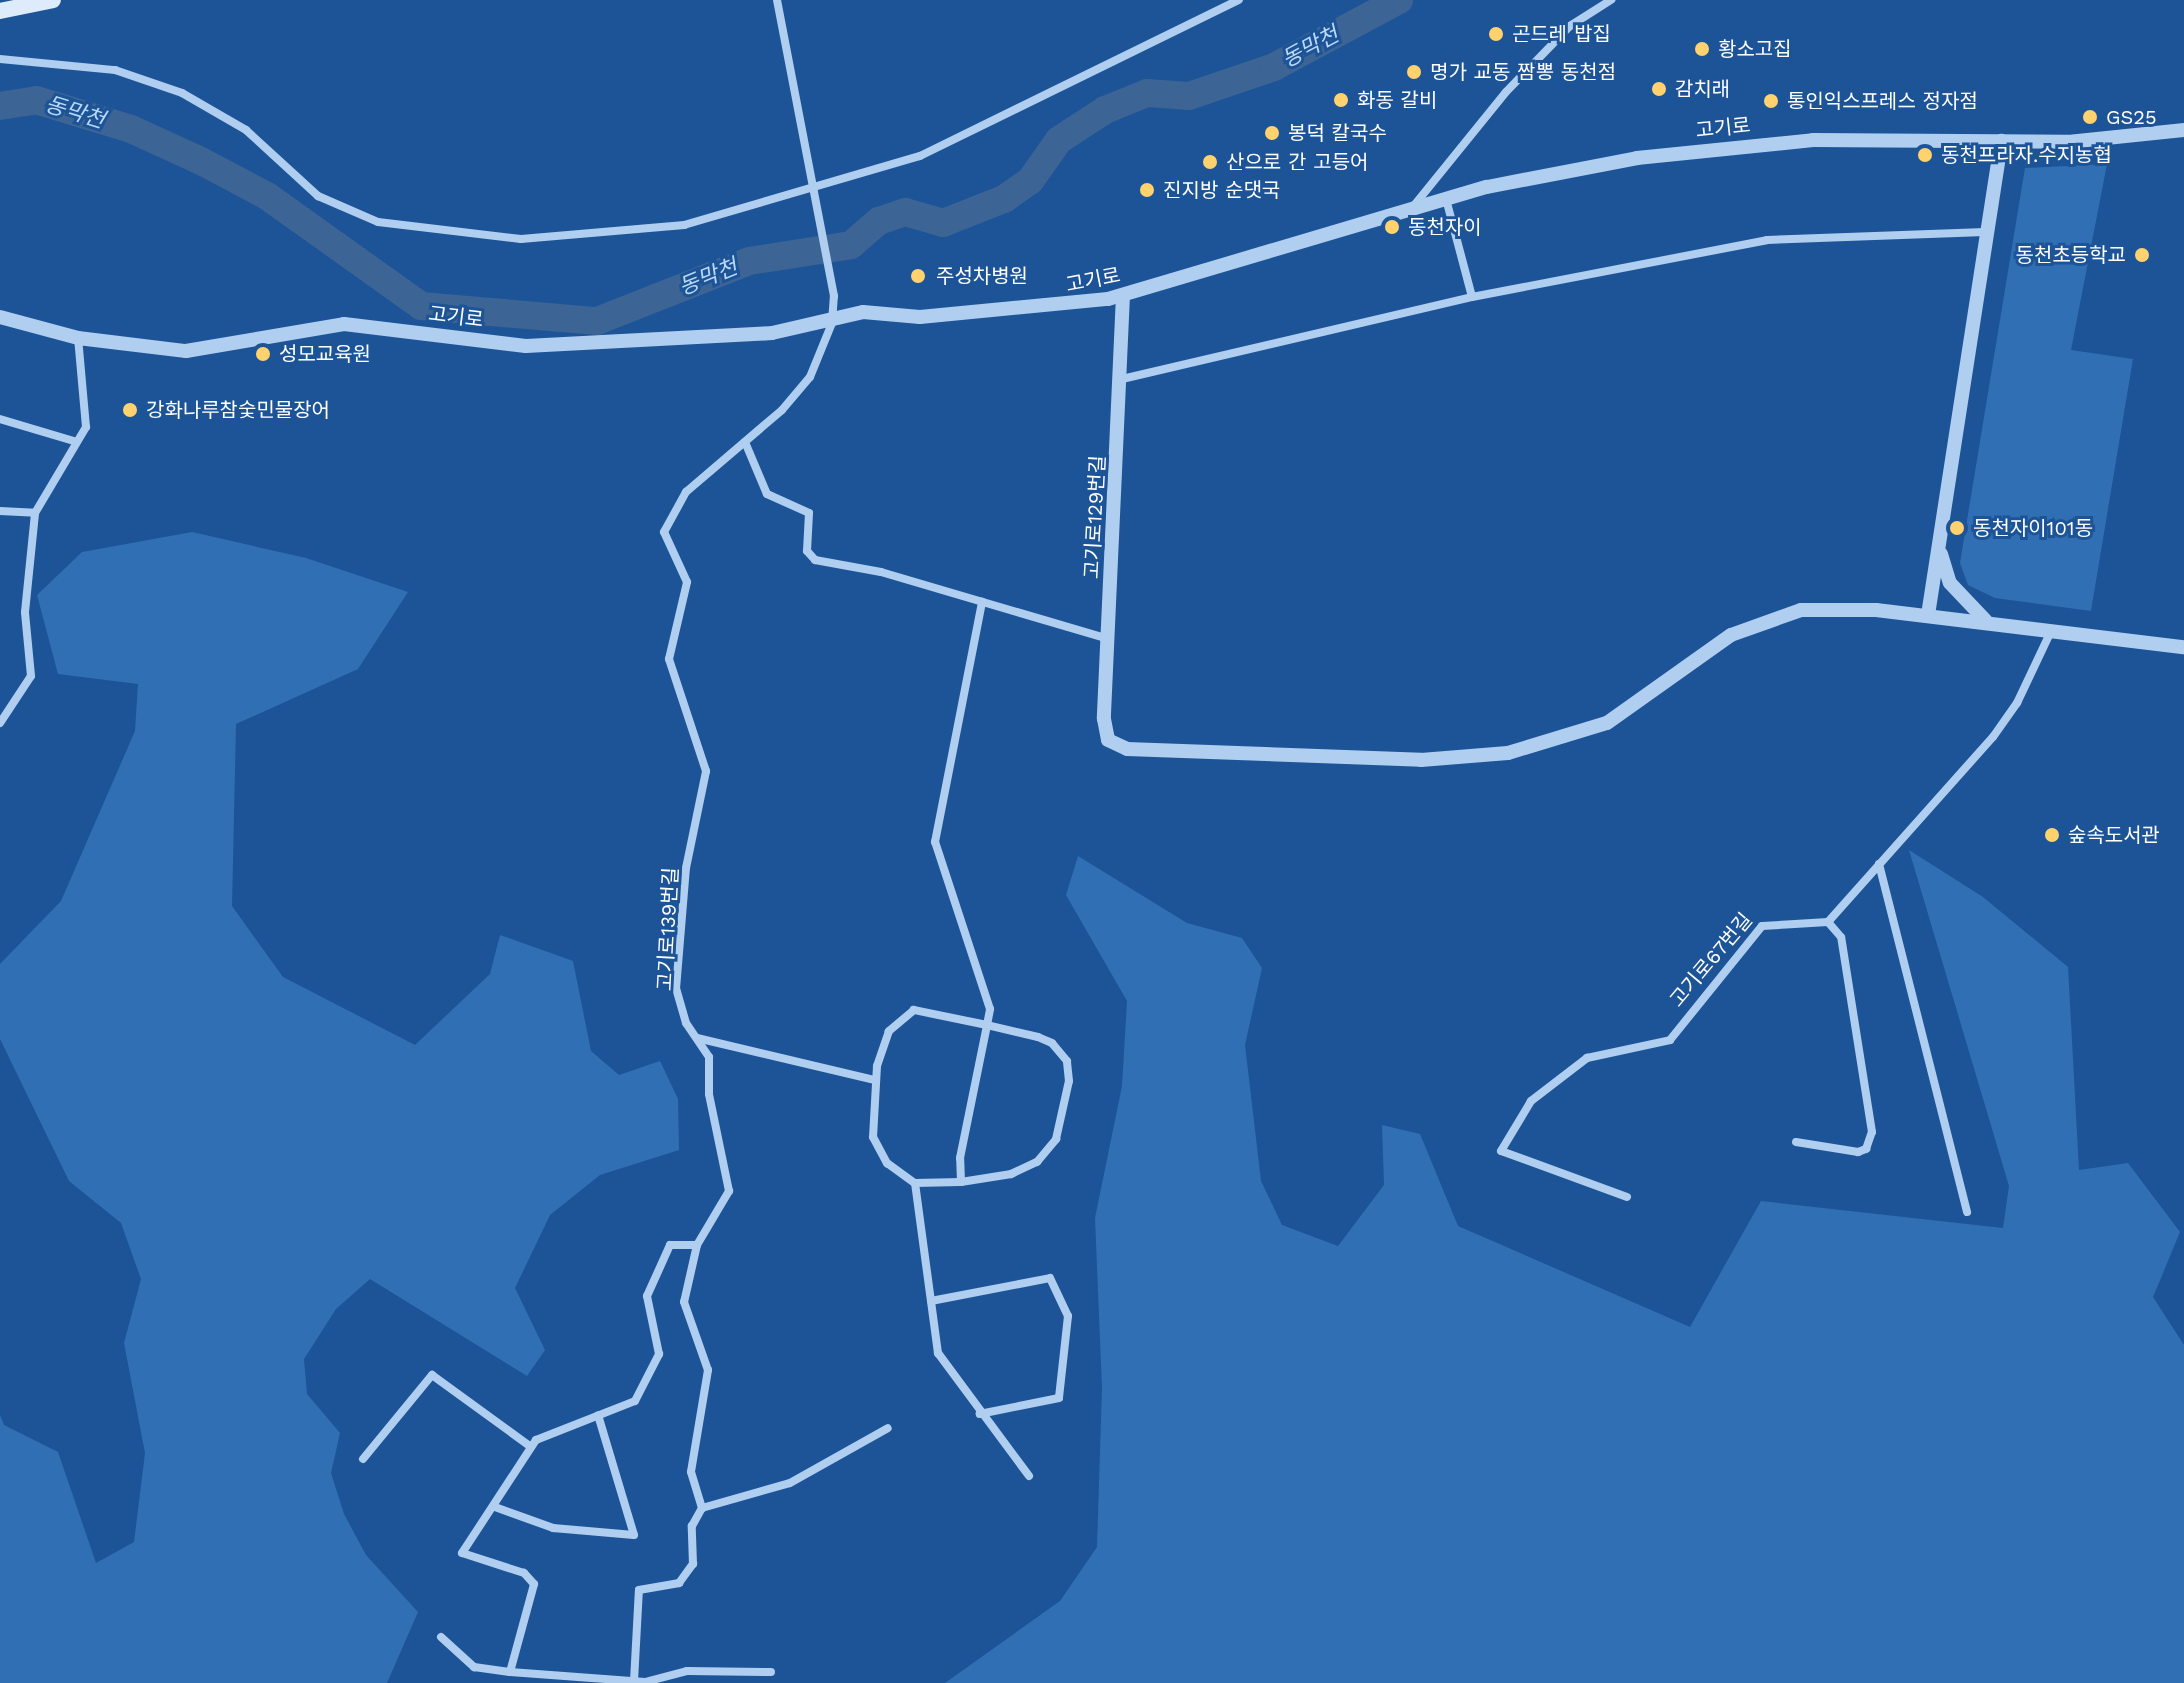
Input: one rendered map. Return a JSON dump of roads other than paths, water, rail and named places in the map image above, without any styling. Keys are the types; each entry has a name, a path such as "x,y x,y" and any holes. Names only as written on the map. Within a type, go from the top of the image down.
{"main road":[{"path":"0,11 53,0"}],"street":[{"name":"고기로139번길","path":"702,1508 691,1472 708,1370 684,1302 697,1245 729,1191 709,1094 709,1057 696,1037 676,989 686,868 706,771 669,659 687,582 664,532 686,492 745,442 810,377 832,323 834,296 777,0"},
{"path":"0,59 115,70 182,93 246,130 318,196 378,222 521,239 684,225 920,156 1239,0"},
{"path":"1411,208 1506,92 1570,26 1611,0"},
{"name":"고기로","path":"0,317 78,338 186,351 344,324 526,346 667,342 832,323 863,312 900,318 1028,310 1123,295 1446,199 1564,170 1705,150 1847,139 2108,141 2184,130"},
{"path":"2001,141 1928,615 2184,647"},
{"path":"1446,199 1472,297"},
{"path":"1122,379 1472,297 1767,240 1985,232"},
{"name":"고기로129번길","path":"1123,295 1122,379 1108,639 1108,740 1127,749 1421,760 1508,753 1607,723 1731,635 1766,621 1835,607 1928,615"},
{"path":"0,723 31,676 25,612 35,513 74,441 86,427 78,338"},
{"path":"0,419 74,441"},
{"path":"745,442 767,494 809,513 807,551 815,560 982,602 1108,639"},
{"path":"0,511 35,513"},
{"path":"1939,543 1950,583 1986,621"},
{"path":"961,1182 960,1158 987,1025 983,974 939,868 935,842 982,602"},
{"path":"1796,1142 1858,1152 1866,1149 1872,1132 1841,937 1828,922 2009,716 2051,631"},
{"path":"1879,864 1967,1212"},
{"name":"고기로67번길","path":"1627,1197 1501,1151 1531,1101 1576,1065 1670,1040 1762,926 1828,922"},
{"path":"914,1010 1052,1043 1067,1061 1069,1081 1056,1139 1037,1162 1011,1174 961,1182 915,1183 887,1163 873,1137 875,1080 889,1031 914,1010"},
{"path":"696,1037 875,1080"},
{"path":"915,1183 938,1353 980,1414 1029,1476"},
{"path":"510,1672 534,1584 524,1573 462,1553 495,1507 531,1447 635,1401 659,1354 647,1296 670,1245 697,1245"},
{"path":"931,1301 1050,1278 1068,1316 1059,1398 980,1414"},
{"path":"363,1459 432,1375 531,1447"},
{"path":"495,1507 553,1528 634,1535 598,1415"},
{"path":"634,1681 639,1590 679,1583 693,1564 692,1526 702,1508 790,1483 888,1428"},
{"path":"441,1637 474,1667 510,1672 634,1681 687,1671 771,1672"}],"waterway":[{"name":"동막천","path":"0,106 36,100 131,129 201,161 267,196 421,306 597,321 749,261 851,245 879,221 905,212 943,223 1004,199 1030,181 1059,140 1105,110 1147,93 1189,96 1274,67 1399,0"}],"place":[{"name":"곤드레 밥집","path":"1496,34"},
{"name":"황소고집","path":"1702,49"},
{"name":"명가 교동 짬뽕 동천점","path":"1414,72"},
{"name":"감치래","path":"1659,89"},
{"name":"화동 갈비","path":"1341,100"},
{"name":"통인익스프레스 정자점","path":"1771,101"},
{"name":"GS25","path":"2090,117"},
{"name":"봉덕 칼국수","path":"1272,133"},
{"name":"동천프라자.수지농협","path":"1925,155"},
{"name":"산으로 간 고등어","path":"1210,162"},
{"name":"진지방 순댓국","path":"1147,190"},
{"name":"동천자이","path":"1392,227"},
{"name":"동천초등학교","path":"2142,255"},
{"name":"주성차병원","path":"918,276"},
{"name":"성모교육원","path":"263,354"},
{"name":"강화나루참숯민물장어","path":"130,410"},
{"name":"동천자이101동","path":"1957,528"},
{"name":"숲속도서관","path":"2052,835"}]}
